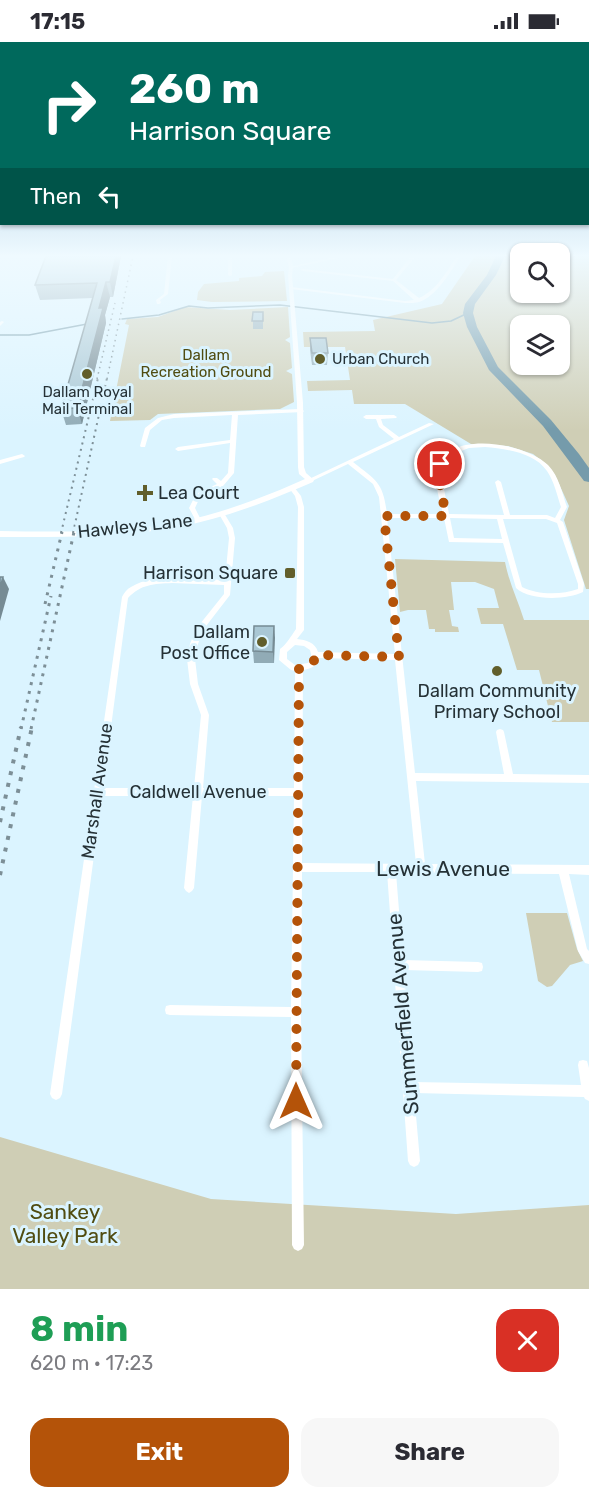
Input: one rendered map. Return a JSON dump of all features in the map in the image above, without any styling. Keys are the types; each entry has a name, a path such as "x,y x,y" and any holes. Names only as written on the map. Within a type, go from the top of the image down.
{"street":[{"path":"294,314 301,411 301,467 303,474 310,480"},
{"path":"142,446 145,431 160,420 174,416 301,411"},
{"path":"198,520 192,508 199,494 221,484 231,473 235,413"},
{"path":"366,417 394,417"},
{"path":"378,417 381,426 398,439"},
{"name":"Hawleys Lane","path":"0,534 124,531 198,520 222,514 292,488 431,424"},
{"path":"178,449 234,441"},
{"path":"505,541 451,540 438,474 440,464 448,456 459,450 491,445 521,451 546,466 553,476 564,507 556,519"},
{"path":"0,462 22,456"},
{"path":"349,462 378,486 382,497 421,868"},
{"path":"214,479 221,484"},
{"path":"498,482 507,516"},
{"path":"292,488 298,496 301,507 300,630 316,655"},
{"path":"189,888 205,715 194,684 191,659 201,628 225,600 232,538 230,528 222,514"},
{"path":"384,516 446,516 499,516 507,516 556,519 560,522 581,584 579,593 529,594 523,592 519,588 499,516"},
{"name":"Marshall Avenue","path":"56,1094 127,593 134,586 148,582 228,582"},
{"path":"300,630 283,651 283,660 289,667 299,669 313,663 316,655"},
{"path":"289,644 300,642 310,645"},
{"path":"316,655 399,657"},
{"path":"298,1245 296,1012 299,669"},
{"path":"500,732 509,778"},
{"path":"412,777 589,779"},
{"name":"Caldwell Avenue","path":"98,792 297,792"},
{"name":"Lewis Avenue","path":"297,867 589,870"},
{"name":"Summerfield Avenue","path":"391,868 414,1161"},
{"path":"563,870 584,951 589,959"},
{"path":"399,965 478,967"},
{"path":"170,1010 296,1012"},
{"path":"409,1087 589,1093 583,1065"}],"green space":[{"name":"Dallam Recreation Ground","path":"166,314 288,314 290,337 285,340 290,343 292,368 286,371 292,374 294,402 280,409 158,414 150,420 110,421 129,325 125,324 127,319 158,317"},
{"path":"398,314 589,314 589,589 586,589 564,520 569,506 555,475 533,454 508,446 471,444 405,404 354,404 352,390 308,391 307,381 350,380 345,347 304,347 303,332 375,331 373,320"},
{"path":"395,559 505,562 524,620 589,620 589,722 552,722 539,670 517,670 503,624 481,624 477,608 499,608 494,589 475,582 451,582 454,610 449,610 452,626 458,627 459,632 435,632 435,629 429,629 426,610 400,612"},
{"path":"526,913 567,913 577,949 583,961 570,965 552,986 547,987 538,981"},
{"name":"Sankey Valley Park","path":"0,1137 211,1199 456,1214 589,1205 589,1289 0,1289"}],"building":[{"path":"88,314 101,314 77,408 61,409"},
{"path":"253,314 263,314 263,321 252,321"},
{"path":"310,338 326,338 328,353 312,353"},
{"path":"254,626 274,626 273,652 253,651"}],"waterway":[{"path":"122,319 162,314"},
{"path":"358,314 432,323 451,321 465,314"},
{"path":"468,314 472,327 493,368 547,423 589,478"},
{"path":"0,335 29,335 87,324"}],"railway":[{"path":"97,379 112,314"},
{"path":"107,379 121,314"},
{"path":"61,533 98,378"},
{"path":"73,533 107,378"},
{"path":"45,604 62,532"},
{"path":"31,729 74,532"},
{"path":"21,729 51,596"},
{"path":"0,822 21,727"},
{"path":"0,875 32,727"}],"place":[{"name":"Urban Church","path":"320,359"},
{"name":"Dallam Royal Mail Terminal","path":"87,374"},
{"name":"Lea Court","path":"145,493"},
{"name":"Harrison Square","path":"290,573"},
{"name":"Dallam Post Office","path":"262,642"},
{"name":"Dallam Community Primary School","path":"497,671"}],"route":[{"path":"296,1101 299,669 310,666 316,659 316,655 399,657 384,516 446,516 438,474 440,464"}]}
